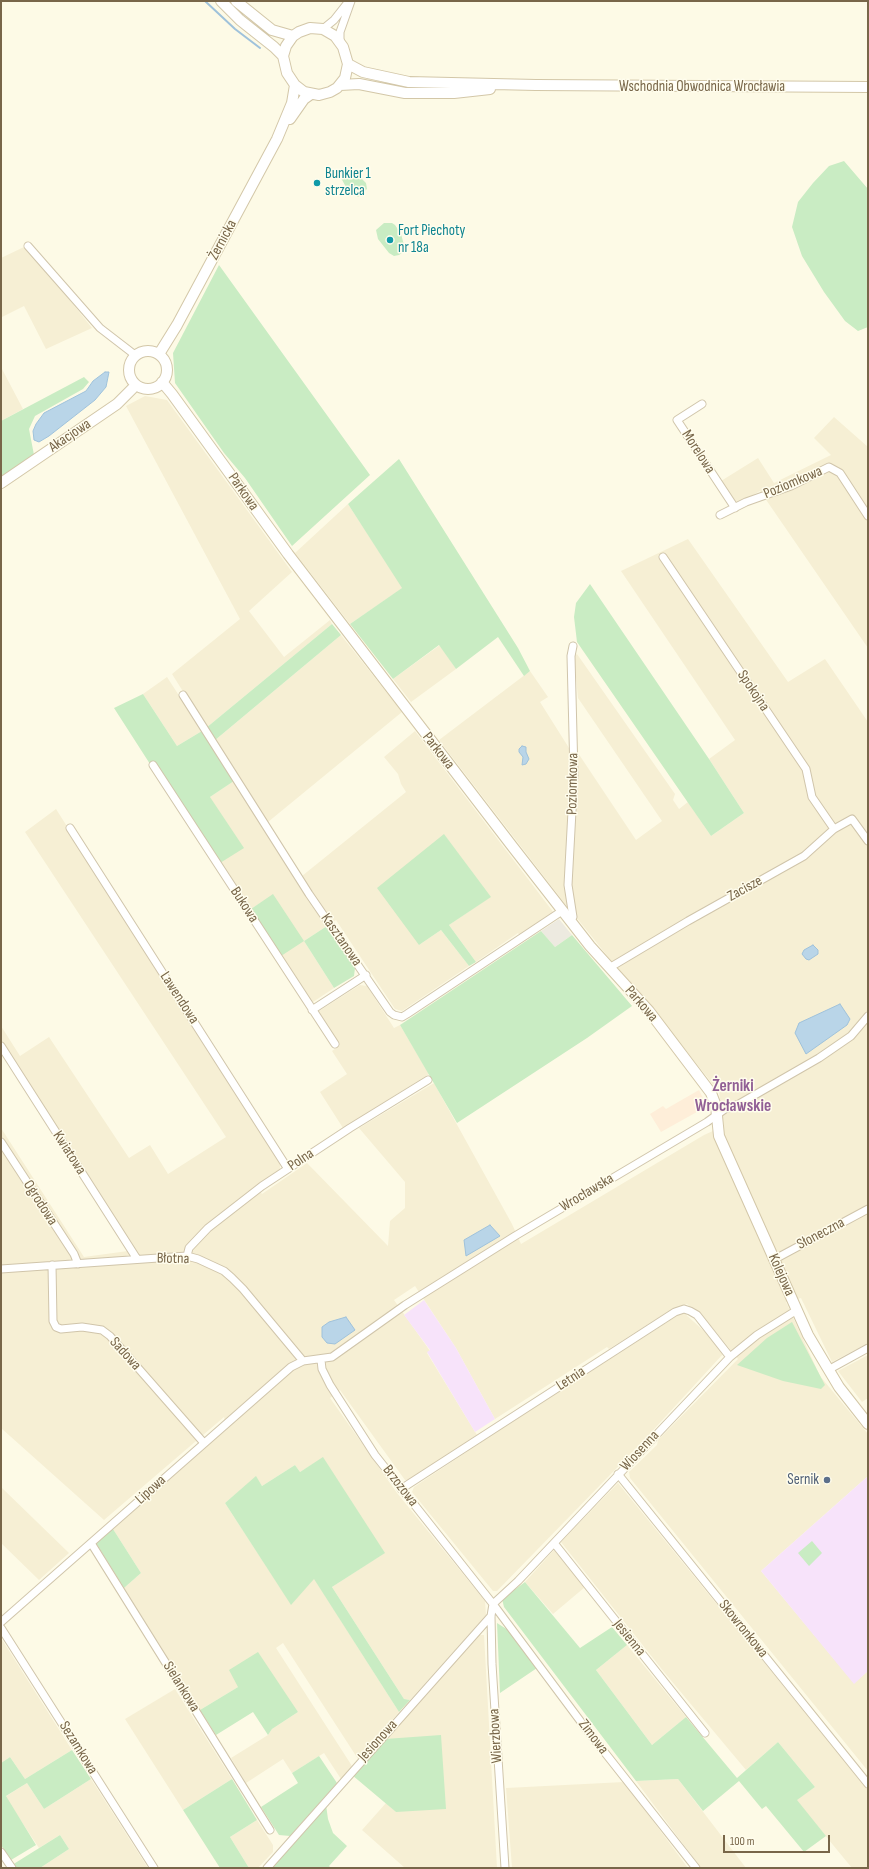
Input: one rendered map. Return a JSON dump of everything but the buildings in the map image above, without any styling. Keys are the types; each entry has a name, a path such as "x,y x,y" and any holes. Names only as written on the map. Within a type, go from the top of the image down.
{"street":[{"path":"221,1 240,20 283,56"},
{"path":"236,1 272,30 293,36"},
{"path":"323,29 334,20 350,1"},
{"path":"340,40 323,29 304,30 293,36 286,46 283,56 287,73 295,86 304,92 319,95 330,92 340,85 345,78 348,64 340,40 340,32 350,1"},
{"name":"Wschodnia Obwodnica Wrocławia","path":"348,64 363,72 409,82 536,85 868,87"},
{"name":"Wschodnia Obwodnica Wrocławia","path":"340,85 359,84 406,93 454,93 536,85"},
{"name":"Żernicka","path":"159,354 177,325 284,124 292,103 295,86"},
{"name":"Żernicka","path":"284,124 304,99 311,94"},
{"path":"28,246 100,328 135,355"},
{"path":"145,351 151,351 159,354 164,359 166,366 165,377 162,382 151,388 143,388 136,385 131,379 129,368 130,362 135,355 145,351"},
{"name":"Parkowa","path":"162,382 288,554 562,911 609,968 649,1011 714,1098 717,1115"},
{"name":"Akacjowa","path":"1,483 113,408 136,385"},
{"name":"Morelowa","path":"702,404 677,420 735,508"},
{"name":"Poziomkowa","path":"720,515 791,486 829,467 840,473 868,516"},
{"name":"Spokojna","path":"663,557 806,769 812,797 834,829"},
{"name":"Poziomkowa","path":"570,920 573,917 568,884 574,774 571,656 573,646"},
{"name":"Kasztanowa","path":"182,695 309,894 390,1012 394,1015 402,1016 562,911"},
{"name":"Bukowa","path":"153,765 334,1044"},
{"name":"Zacisze","path":"609,968 688,921 804,856 834,829 852,819 868,841"},
{"name":"Lawendowa","path":"70,828 288,1169"},
{"path":"312,1010 366,975"},
{"name":"Wrocławska","path":"303,1361 321,1360 332,1357 405,1304 717,1115 819,1058 851,1036 868,1016"},
{"name":"Kwiatowa","path":"1,1046 137,1259"},
{"name":"Polna","path":"187,1256 189,1248 208,1228 228,1211 350,1128 428,1080"},
{"name":"Kolejowa","path":"717,1115 719,1136 808,1335 828,1370 868,1424"},
{"name":"Ogrodowa","path":"1,1142 74,1254 78,1264"},
{"name":"Słoneczna","path":"774,1259 868,1209"},
{"name":"Błotna","path":"1,1269 187,1256 210,1264 232,1278 244,1289 303,1361"},
{"name":"Sadowa","path":"52,1265 53,1321 56,1327 61,1329 82,1327 102,1330 110,1336 204,1443"},
{"name":"Letnia","path":"401,1488 675,1312 684,1309 697,1315 730,1358"},
{"name":"Wiosenna","path":"493,1604 518,1581 618,1474 730,1358 757,1335 797,1310"},
{"path":"828,1370 868,1348"},
{"name":"Brzozowa","path":"321,1360 325,1377 375,1455 493,1604"},
{"name":"Lipowa","path":"1,1622 277,1379 303,1361"},
{"name":"Skowronkowa","path":"618,1474 868,1784"},
{"name":"Sielankowa","path":"91,1543 270,1830"},
{"name":"Jesienna","path":"554,1543 705,1733"},
{"name":"Wierzbowa","path":"493,1604 491,1616 505,1868"},
{"name":"Zimowa","path":"493,1604 592,1736 696,1868"},
{"name":"Jesionowa","path":"266,1868 491,1616"},
{"name":"Sezamkowa","path":"1,1628 154,1868"},
{"path":"1,1852 12,1868"}],"shaded area":[{"path":"24,247 61,289 92,328 46,349 24,306 2,317 1,258"},
{"path":"2,369 23,409 1,421 1,370"},
{"path":"145,396 167,400 292,572 249,611 284,657 330,620 332,624 206,728 172,674 240,619 126,406"},
{"path":"834,417 868,447 868,648 760,491 743,501 737,502 732,499 721,481 758,458 774,483 831,455 814,438"},
{"path":"348,504 403,588 350,624 295,553"},
{"path":"688,539 788,682 825,659 868,722 868,1343 832,1362 801,1298 786,1302 820,1376 868,1434 868,1476 761,1571 854,1683 868,1671 868,1771 630,1478 629,1472 657,1445 658,1440 738,1359 711,1326 687,1304 669,1311 609,1349 607,1347 495,1419 456,1348 415,1286 394,1300 430,1351 427,1353 477,1435 410,1480 405,1480 340,1390 330,1398 397,1493 485,1601 486,1615 410,1700 404,1699 332,1587 384,1553 323,1458 300,1472 295,1465 262,1486 256,1477 225,1503 291,1604 314,1578 399,1712 358,1759 283,1643 276,1648 352,1766 341,1779 324,1753 292,1773 283,1759 246,1783 231,1758 268,1735 272,1729 298,1712 238,1687 200,1710 124,1588 141,1573 113,1529 227,1429 224,1417 104,1520 1,1428 1,1128 84,1257 128,1251 1,1051 1,1026 20,1056 49,1037 129,1158 150,1145 168,1174 226,1137 25,832 56,809 280,1162 280,1170 256,1186 262,1194 307,1163 388,1246 390,1221 405,1208 405,1182 359,1128 434,1083 512,1224 521,1244 704,1135 724,1126 719,1092 641,994 613,963 576,917 570,887 577,801 578,753 636,840 662,821 578,698 574,656 577,654 675,794 673,800 679,809 688,802 711,836 744,813 709,759 735,740 621,571"},
{"path":"341,635 402,712 268,822 214,741"},
{"path":"440,645 456,669 411,702 393,679"},
{"path":"530,671 548,697 540,702 569,748 572,785 569,909 439,740"},
{"path":"167,677 202,731 177,746 143,694"},
{"path":"415,731 554,913 520,936 518,933 476,962 449,925 490,897 444,835 419,945 441,930 469,966 402,1011 395,1009 336,920 332,923 302,876 406,792 401,784 398,774 384,757"},
{"path":"234,781 327,926 304,941 334,988 313,1002 310,1001 281,956 274,895 251,909 220,863 210,797"},
{"path":"559,919 572,935 555,947 541,931"},
{"path":"360,985 367,986 394,1028 400,1025 429,1074 343,1128 320,1092 347,1074 332,1051 339,1046 318,1015 319,1011"},
{"path":"699,1090 704,1100 704,1108 661,1132 650,1114 663,1106 666,1109"},
{"path":"424,1300 456,1348 495,1419 475,1432 427,1352 430,1350 404,1315"},
{"path":"683,1312 704,1331 723,1354 645,1439 497,1591 493,1591 412,1492 414,1487"},
{"path":"868,1355 868,1398 862,1402 838,1371"},
{"path":"868,1476 868,1671 854,1684 761,1571"},
{"path":"618,1483 868,1790 868,1868 852,1868 796,1800 815,1787 778,1742 746,1770 664,1672 561,1542"},
{"path":"1,1487 69,1553 39,1580 1,1543"},
{"path":"554,1550 585,1587 553,1614 525,1582"},
{"path":"479,1635 484,1635 497,1868 405,1868 362,1830 386,1803 396,1812 385,1739"},
{"path":"1,1638 72,1750 25,1779 10,1757 1,1763"},
{"path":"627,1645 686,1717 652,1745 596,1670"},
{"path":"175,1689 232,1779 183,1810 125,1719"},
{"path":"91,1779 148,1868 40,1868 69,1849 60,1835 39,1848 5,1797 27,1783 44,1809"},
{"path":"678,1779 746,1868 701,1868 636,1781"},
{"path":"624,1782 688,1868 512,1868 506,1788"},
{"path":"257,1820 273,1845 273,1852 258,1868 249,1868 230,1837"}],"green space":[{"path":"844,161 868,189 868,327 858,331 845,321 824,292 802,256 792,227 798,202 829,166"},
{"path":"345,168 355,172 366,183 367,189 358,197 347,189 340,176 342,170"},
{"path":"384,223 392,223 401,234 404,245 403,252 399,255 394,256 389,253 378,239 376,230"},
{"path":"219,265 370,475 292,546 245,478 224,453 175,383 173,353"},
{"path":"84,377 89,382 83,389 35,416 29,429 34,455 1,477 1,421"},
{"path":"399,459 518,648 530,671 524,676 498,637 456,669 439,645 393,679 350,624 402,588 348,504"},
{"path":"590,584 744,813 711,836 577,642 574,617 576,603"},
{"path":"332,624 341,635 214,741 206,728"},
{"path":"143,694 177,746 202,731 234,781 210,797 244,848 220,863 154,761 150,764 114,708"},
{"path":"444,834 491,897 449,925 476,962 469,966 441,930 419,945 377,888"},
{"path":"273,894 304,941 281,956 251,909"},
{"path":"327,926 355,968 354,976 334,988 304,941"},
{"path":"541,931 555,947 572,935 632,1006 587,1038 457,1123 400,1025"},
{"path":"792,1322 825,1385 821,1389 783,1381 737,1365 767,1338"},
{"path":"323,1457 385,1553 332,1587 404,1699 410,1700 399,1712 314,1579 291,1605 225,1503 256,1476 262,1486 295,1465 300,1472"},
{"path":"113,1529 141,1573 124,1588 96,1543"},
{"path":"812,1541 822,1553 809,1566 798,1553"},
{"path":"525,1582 580,1648 612,1627 627,1645 596,1670 652,1745 686,1717 737,1778 778,1742 815,1787 797,1800 826,1836 804,1852 766,1806 762,1809 739,1781 703,1811 678,1779 636,1781 504,1607 502,1599"},
{"path":"497,1623 508,1630 537,1668 500,1693"},
{"path":"258,1652 298,1712 272,1729 268,1735 253,1712 216,1735 200,1710 238,1687 229,1670"},
{"path":"441,1735 446,1809 396,1812 352,1775 385,1739"},
{"path":"72,1750 91,1779 44,1809 27,1783 6,1796 36,1845 11,1860 1,1845 1,1763 10,1757 25,1779"},
{"path":"319,1756 337,1783 290,1836 279,1835 261,1807 298,1783 292,1773"},
{"path":"232,1779 257,1820 230,1837 249,1868 220,1868 183,1810"},
{"path":"326,1805 328,1819 333,1833 347,1846 329,1866 331,1868 270,1868"},
{"path":"60,1835 69,1849 40,1868 14,1868 12,1865"}],"water":[{"path":"105,372 109,372 106,387 95,400 49,436 39,442 34,440 33,431 44,413 86,391 93,381"},
{"path":"522,746 526,747 526,752 529,759 526,764 522,765 523,757 519,752 519,749"},
{"path":"813,945 818,950 818,954 809,960 806,959 802,954 804,950"},
{"path":"840,1004 850,1019 847,1025 806,1054 795,1033 799,1023"},
{"path":"490,1225 500,1236 466,1256 464,1240"},
{"path":"346,1317 355,1330 335,1344 327,1343 322,1337 322,1327 329,1322"}],"waterway":[{"path":"205,1 235,29 260,48"}],"place":[{"name":"Bunkier 1 strzelca","path":"317,183"},
{"name":"Fort Piechoty nr 18a","path":"390,240"},
{"name":"Sernik","path":"827,1480"}],"district":[{"name":"Żerniki Wrocławskie","path":"733,1097"}]}
